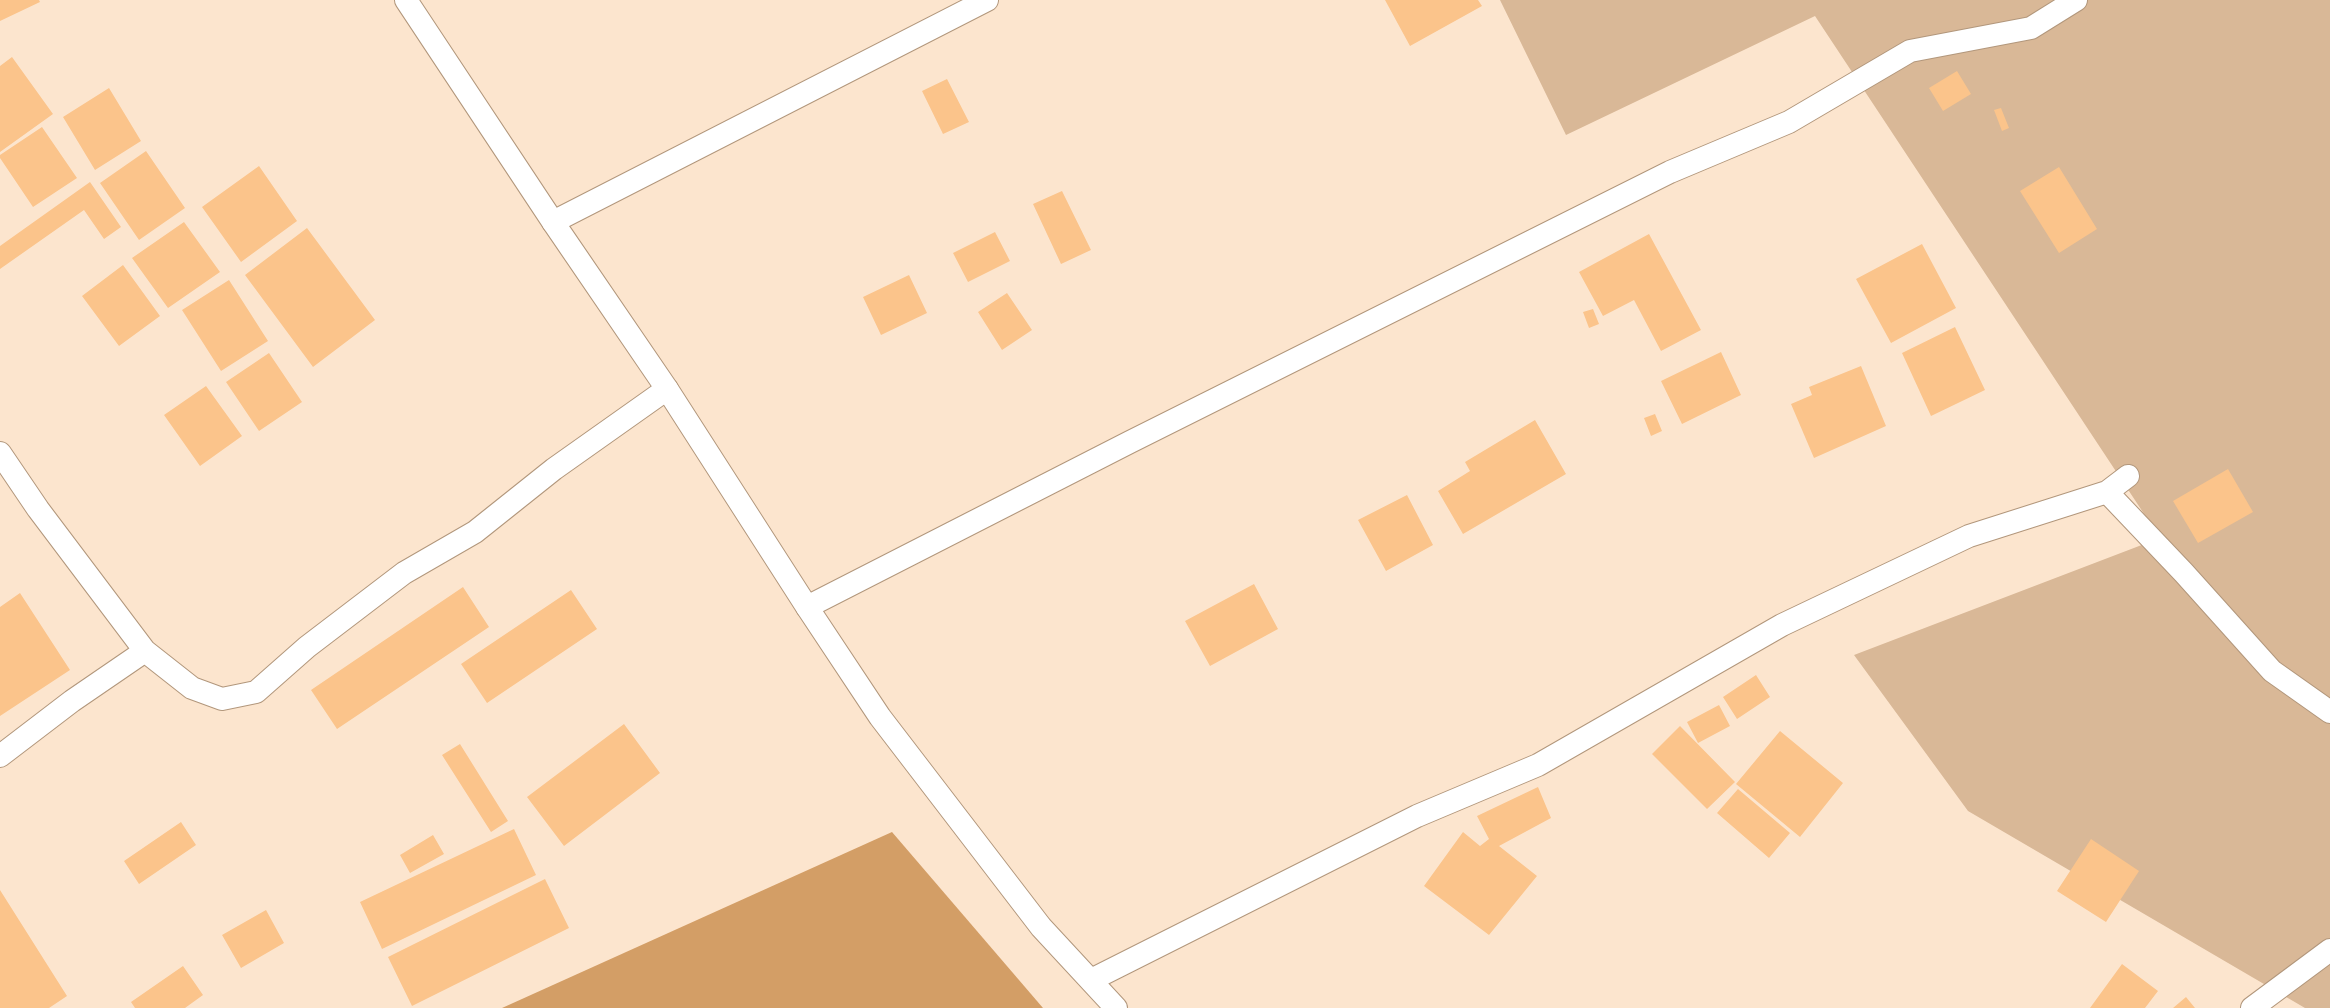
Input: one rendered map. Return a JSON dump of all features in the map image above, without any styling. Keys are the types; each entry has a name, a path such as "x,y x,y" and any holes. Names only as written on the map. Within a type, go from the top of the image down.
{"street":[{"path":"406,0 553,222 667,389 807,608 880,717 1041,927 1116,1008"},
{"path":"553,222 987,0"},
{"path":"807,608 1130,442 1670,172 1789,122 1910,52 2031,28 2076,0"},
{"path":"0,453 38,509 145,651 192,688 222,699 256,692 307,647 404,573 475,532 554,469 667,389"},
{"path":"1091,980 1417,816 1538,765 1782,625 1969,536 2107,492 2128,476"},
{"path":"2107,492 2184,573 2272,671 2330,712"},
{"path":"0,756 72,701 145,651"},
{"path":"2252,1008 2330,950"}],"shaded area":[{"path":"1500,0 2330,0 2330,1008 2305,1008 1968,811 1854,655 2160,538 1815,16 1566,135"},
{"path":"892,832 1043,1008 502,1008"}],"building":[{"path":"0,0 39,0 40,2 0,21"},
{"path":"1385,0 1478,0 1482,6 1410,46"},
{"path":"12,57 53,114 0,152 0,66"},
{"path":"1957,71 1971,94 1943,111 1929,88"},
{"path":"947,79 969,122 943,134 922,91"},
{"path":"109,88 141,141 95,170 63,117"},
{"path":"2001,108 2009,128 2002,131 1994,110"},
{"path":"42,127 77,178 33,207 0,158 0,155"},
{"path":"146,151 185,208 139,240 100,183"},
{"path":"259,166 297,221 241,262 202,207"},
{"path":"2059,167 2097,229 2059,253 2020,191"},
{"path":"90,182 121,227 104,239 84,210 0,269 0,246"},
{"path":"1062,191 1091,250 1061,264 1033,204"},
{"path":"184,222 220,272 168,308 132,258"},
{"path":"307,228 375,320 313,367 245,275"},
{"path":"995,232 1010,261 968,282 953,253"},
{"path":"1649,234 1701,330 1661,351 1634,300 1603,316 1579,272"},
{"path":"1922,244 1956,308 1891,343 1856,279"},
{"path":"123,265 160,316 119,346 82,296"},
{"path":"909,275 927,313 881,335 863,297"},
{"path":"229,280 268,341 221,371 182,310"},
{"path":"1007,293 1032,330 1002,350 978,312"},
{"path":"1593,309 1599,324 1589,328 1583,312"},
{"path":"1955,327 1985,390 1931,416 1902,353"},
{"path":"1721,352 1741,395 1682,424 1661,381"},
{"path":"269,353 302,402 259,431 226,382"},
{"path":"1861,366 1886,426 1814,458 1791,404 1812,395 1809,387"},
{"path":"206,386 242,436 200,466 164,415"},
{"path":"1655,414 1662,431 1651,436 1644,418"},
{"path":"1535,420 1566,474 1463,534 1438,491 1470,471 1465,462"},
{"path":"2228,469 2253,512 2198,543 2173,501"},
{"path":"1407,495 1433,545 1386,571 1358,520"},
{"path":"1254,584 1278,629 1210,666 1185,621"},
{"path":"463,587 489,627 337,729 311,690"},
{"path":"571,590 597,629 487,703 461,664"},
{"path":"20,593 70,670 0,716 0,607"},
{"path":"1756,675 1770,697 1737,719 1723,697"},
{"path":"1719,705 1730,726 1698,743 1687,722"},
{"path":"624,724 660,773 564,846 527,797"},
{"path":"1680,726 1735,782 1707,809 1652,754"},
{"path":"1780,731 1843,783 1800,837 1736,784"},
{"path":"460,744 508,821 491,832 442,755"},
{"path":"1538,787 1551,818 1499,846 1537,876 1489,935 1424,886 1463,832 1480,846 1489,839 1477,816"},
{"path":"1738,789 1790,833 1769,858 1717,813"},
{"path":"181,822 196,845 139,884 124,861"},
{"path":"514,829 536,875 382,949 360,902"},
{"path":"433,835 444,854 410,873 400,855"},
{"path":"2091,839 2139,871 2106,922 2057,891"},
{"path":"545,879 569,928 412,1006 388,957"},
{"path":"0,890 67,996 49,1008 0,1008"},
{"path":"266,910 284,943 241,968 222,935"},
{"path":"2122,964 2158,991 2145,1008 2090,1008"},
{"path":"183,966 203,995 185,1008 135,1008 131,1002"},
{"path":"2186,997 2195,1008 2173,1008"}]}
